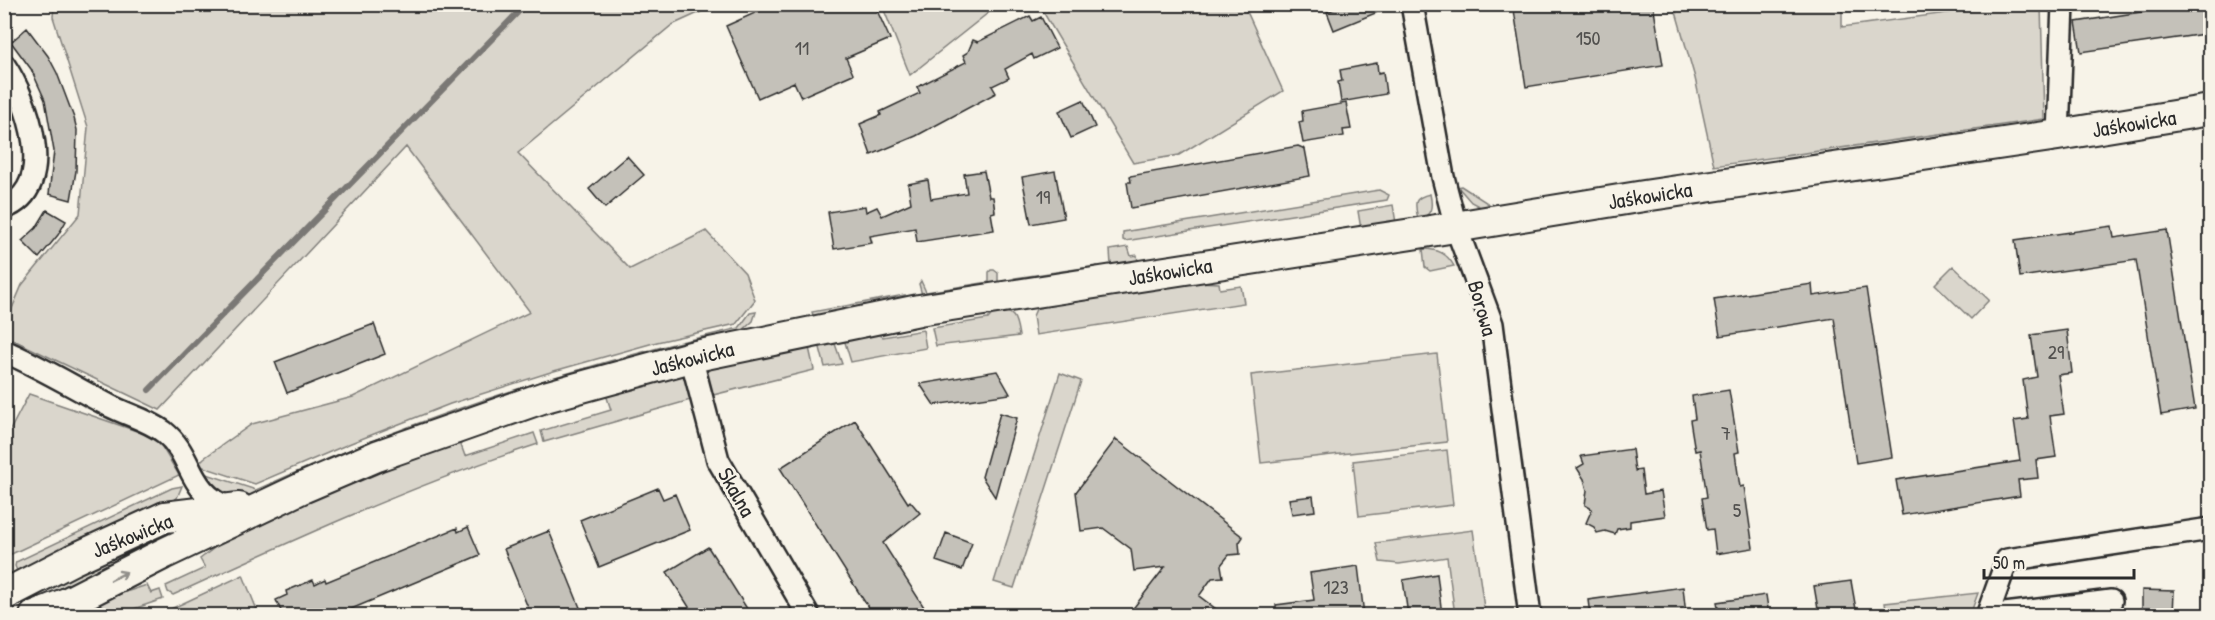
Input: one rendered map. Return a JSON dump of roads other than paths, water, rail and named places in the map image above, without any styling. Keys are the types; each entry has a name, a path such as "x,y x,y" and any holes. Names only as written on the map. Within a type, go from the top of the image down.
{"street":[{"name":"Borowa","path":"1412,4 1443,177 1456,227 1491,324 1530,615"},
{"name":"Jaśkowicka","path":"2058,135 2063,4"},
{"path":"4,65 16,82 28,111 35,163 29,185 23,194 15,204 4,208"},
{"name":"Jaśkowicka","path":"35,615 56,609 163,554 302,488 377,456 545,397 692,357 919,310 2211,110"},
{"path":"4,351 163,432 172,441 202,491 215,503 232,510"},
{"name":"Skalna","path":"692,357 718,460 809,615"},
{"name":"Jaśkowicka","path":"4,595 72,560 165,517 232,510 302,488"},
{"path":"2111,603 1988,615 2007,560 2211,529"},
{"path":"4,583 72,560"}],"waterway":[{"path":"149,390 526,4"}]}
